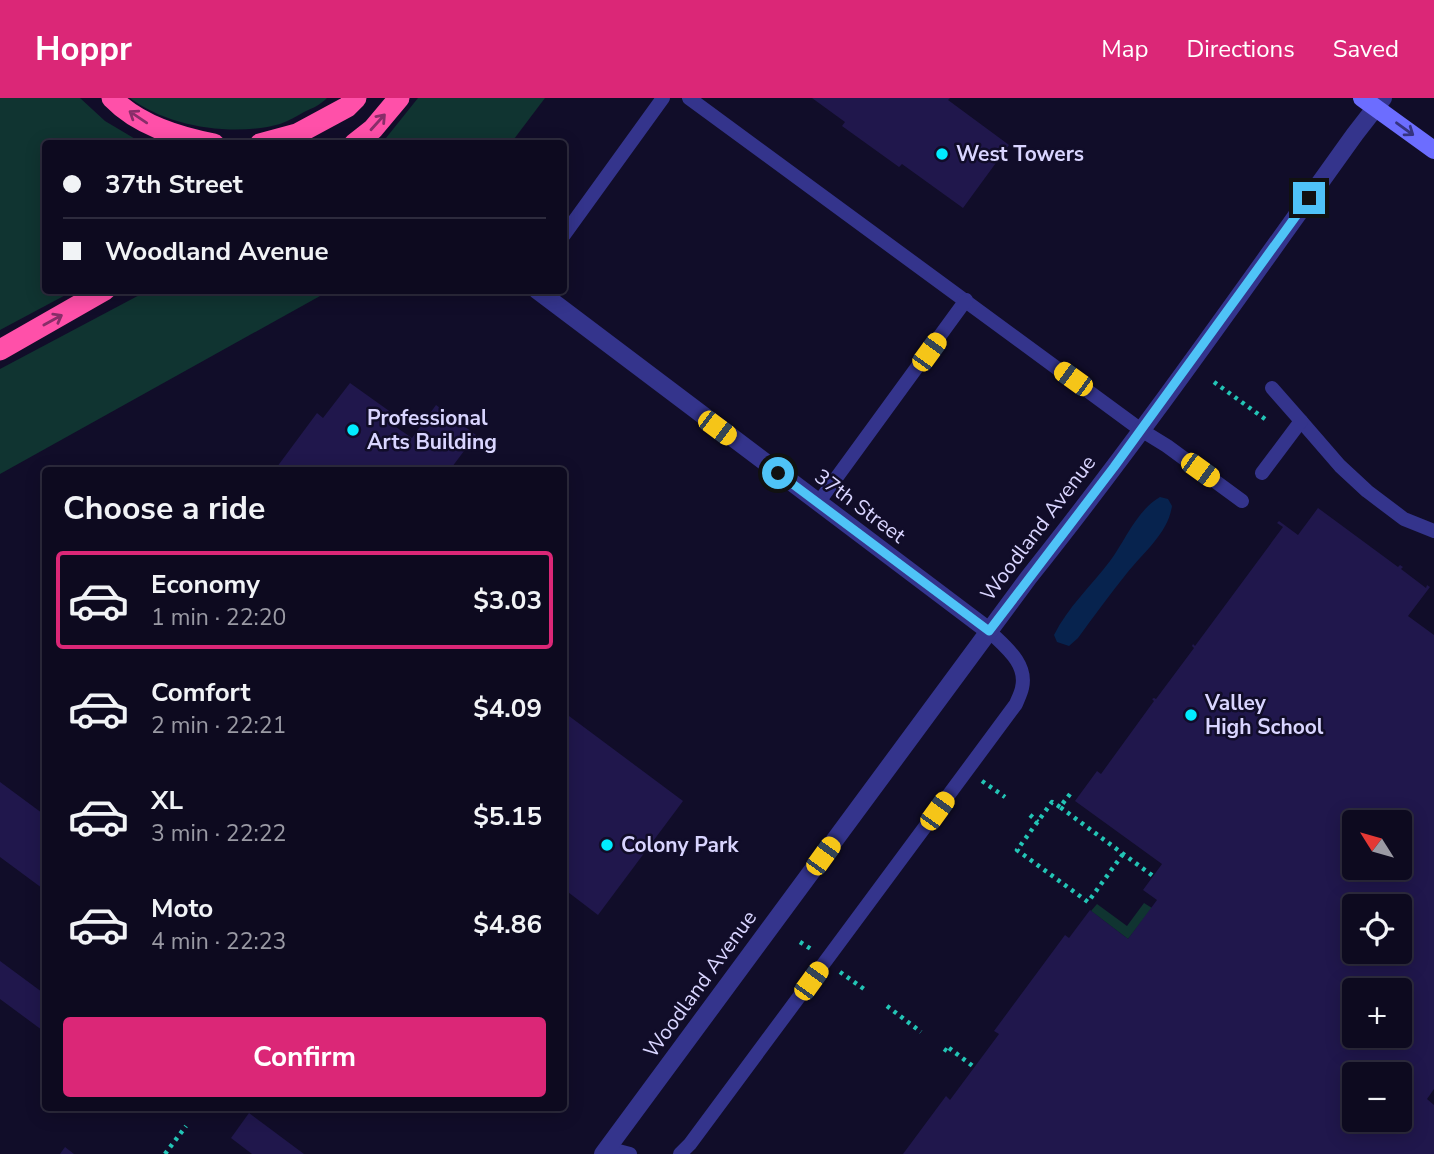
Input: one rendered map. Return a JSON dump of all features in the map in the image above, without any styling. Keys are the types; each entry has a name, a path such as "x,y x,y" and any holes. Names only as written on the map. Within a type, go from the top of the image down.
{"highway":[{"path":"112,98 147,124 193,140"},
{"path":"276,140 297,135 347,107 356,98"},
{"path":"359,140 373,129 399,98"},
{"path":"0,350 98,294"}],"main road":[{"path":"1374,101 1434,150"}],"street":[{"name":"Woodland Avenue","path":"605,1151 989,631 1142,430 1374,101"},
{"name":"37th Street","path":"542,294 989,631"}],"lane":[{"path":"567,231 663,98"},
{"path":"689,98 1242,501"},
{"path":"818,503 966,300"},
{"path":"1272,388 1340,466 1367,491 1404,519 1434,531"},
{"path":"1262,473 1301,421"},
{"path":"680,1154 1016,704 1023,687 1023,673 1019,663 989,631"},
{"path":"605,1151 630,1154"}],"path":[{"path":"1214,382 1265,419"},
{"path":"982,780 1004,797"},
{"path":"1060,807 1070,794"},
{"path":"1123,854 1088,902 1017,850 1052,802 1060,807 1153,876"},
{"path":"1030,815 1038,822"},
{"path":"1065,894 1069,888"},
{"path":"800,942 815,953"},
{"path":"837,969 864,989"},
{"path":"887,1006 921,1032"},
{"path":"947,1050 974,1067"},
{"path":"165,1154 186,1126"}],"green space":[{"path":"0,98 80,98 105,121 137,140 42,140 42,294 67,294 0,330"},
{"path":"130,98 327,98 280,124 242,130 202,127 182,122 145,108"},
{"path":"418,98 545,98 513,140 384,140"},
{"path":"141,294 324,294 0,474 0,369"},
{"path":"1144,903 1152,908 1128,939 1091,911 1097,904 1127,926"}],"water":[{"path":"1160,497 1168,499 1172,506 1170,516 1160,534 1078,638 1069,646 1057,642 1054,635 1066,615 1110,561 1138,518"}],"building":[{"name":"West Towers","path":"812,98 950,98 948,100 1009,145 963,208 902,164 899,167 842,126 845,122"},
{"name":"Professional Arts Building","path":"350,383 399,418 393,425 412,438 436,405 476,435 452,467 277,467 317,413 323,418"},
{"name":"Valley High School","path":"1318,508 1398,567 1403,567 1401,569 1426,588 1427,585 1430,587 1408,616 1434,635 1434,1089 1427,1099 1434,1105 1434,1154 903,1154 946,1096 950,1100 999,1034 994,1031 1065,935 1069,938 1090,910 1128,939 1157,900 1143,890 1162,864 1075,801 1097,771 1101,774 1154,701 1152,699 1156,699 1194,648 1193,644 1195,646 1283,527 1277,523 1279,521 1298,535"},
{"name":"Colony Park","path":"569,716 683,801 598,915 567,891"},
{"path":"0,782 42,813 42,888 0,857"},
{"path":"0,961 42,992 42,1030 0,999"},
{"path":"249,1113 304,1154 252,1154 231,1138"},
{"path":"65,1147 74,1154 60,1154"}],"place":[{"name":"West Towers","path":"942,154"},
{"name":"Professional Arts Building","path":"353,430"},
{"name":"Valley High School","path":"1191,715"},
{"name":"Colony Park","path":"607,845"}],"route":[{"path":"778,473 989,631 1114,467 1309,198"}]}
